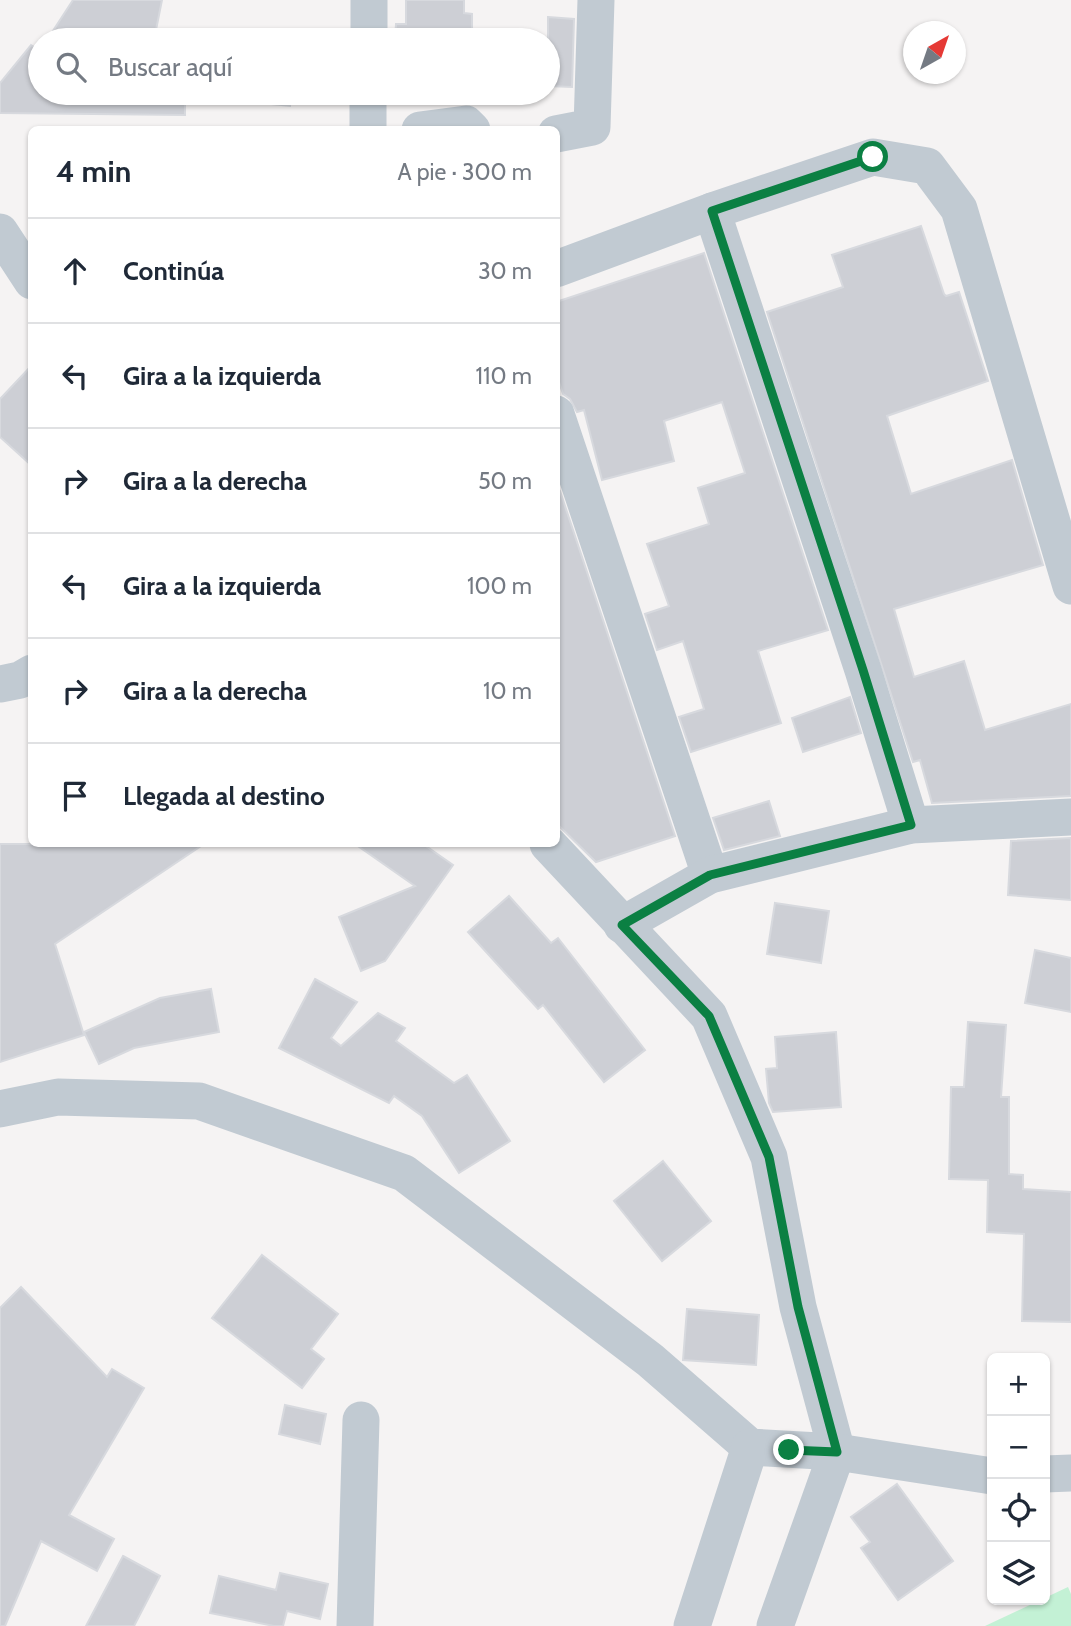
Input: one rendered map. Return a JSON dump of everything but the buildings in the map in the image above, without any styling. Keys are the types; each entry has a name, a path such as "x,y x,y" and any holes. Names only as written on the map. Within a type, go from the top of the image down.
{"street":[{"path":"369,0 369,28"},
{"path":"560,133 592,127 596,0"},
{"path":"368,105 368,126"},
{"path":"451,126 468,126"},
{"path":"560,268 712,211 873,157 927,166 959,209 1071,586"},
{"path":"712,211 863,670 911,825"},
{"path":"0,232 28,275"},
{"path":"560,427 710,875"},
{"path":"0,684 28,675"},
{"path":"622,925 710,875 911,825 1071,817"},
{"path":"551,847 709,1016 769,1157 798,1307 837,1452 775,1626"},
{"path":"0,1109 58,1097 199,1101 404,1173 650,1360 750,1447 837,1452 987,1475"},
{"path":"355,1626 361,1420"},
{"path":"692,1626 750,1447"},
{"path":"1050,1474 1071,1473"}],"green space":[{"path":"1068,1587 1071,1594 1071,1626 985,1626 1030,1605 1050,1605 1050,1595"}],"route":[{"path":"789,1450 837,1452 798,1307 769,1157 709,1016 622,925 710,875 911,825 863,670 712,211 873,157"}]}
